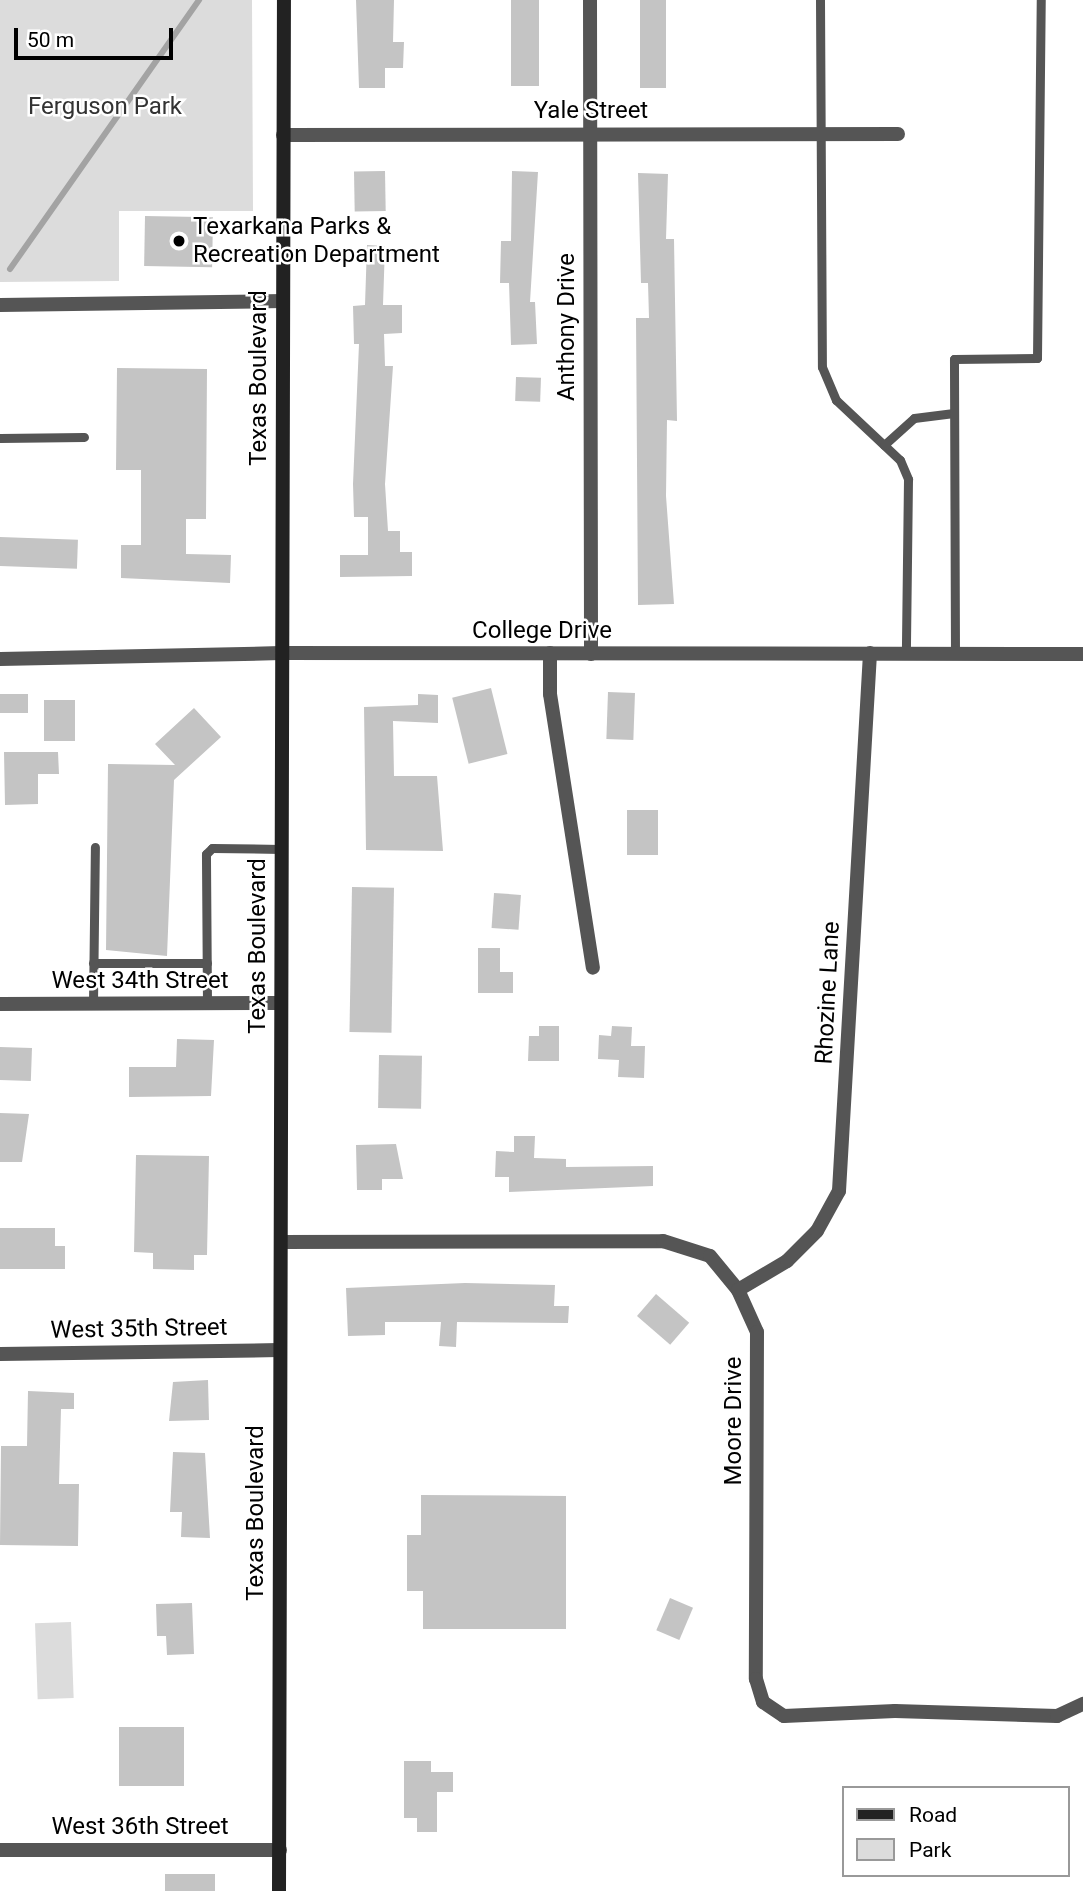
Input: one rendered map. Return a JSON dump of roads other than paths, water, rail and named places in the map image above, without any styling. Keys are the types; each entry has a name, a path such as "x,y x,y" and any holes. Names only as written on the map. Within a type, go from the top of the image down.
{"main road":[{"name":"Texas Boulevard","path":"279,1891 284,0"}],"street":[{"name":"Anthony Drive","path":"590,0 591,654"},
{"name":"Yale Street","path":"283,135 898,134"},
{"path":"0,305 282,301"},
{"name":"College Drive","path":"0,659 281,653 1083,654"},
{"path":"550,653 550,694 593,968"},
{"name":"Rhozine Lane","path":"738,1290 797,1251 817,1231 839,1191 870,653"},
{"name":"West 34th Street","path":"0,1004 281,1003"},
{"name":"Moore Drive","path":"281,1242 663,1241 709,1256 738,1290 757,1332 756,1679 763,1702 784,1716 895,1711 1056,1716 1083,1704"},
{"name":"West 35th Street","path":"0,1354 279,1350"},
{"name":"West 36th Street","path":"0,1850 279,1850"}],"lane":[{"path":"820,0 817,134 822,367 836,400 884,445 908,479 906,653"},
{"path":"955,654 954,359 1037,358 1041,0"},
{"path":"884,445 914,418 954,413"},
{"path":"0,438 84,437"},
{"path":"93,1003 95,847"},
{"path":"207,1003 206,854 212,848 281,849"},
{"path":"93,963 207,963"}],"waterway":[{"path":"10,269 199,0"}],"place":[{"name":"Texarkana Parks & Recreation Department","path":"179,241"}],"park label":[{"name":"Ferguson Park","path":"105,107"}]}
